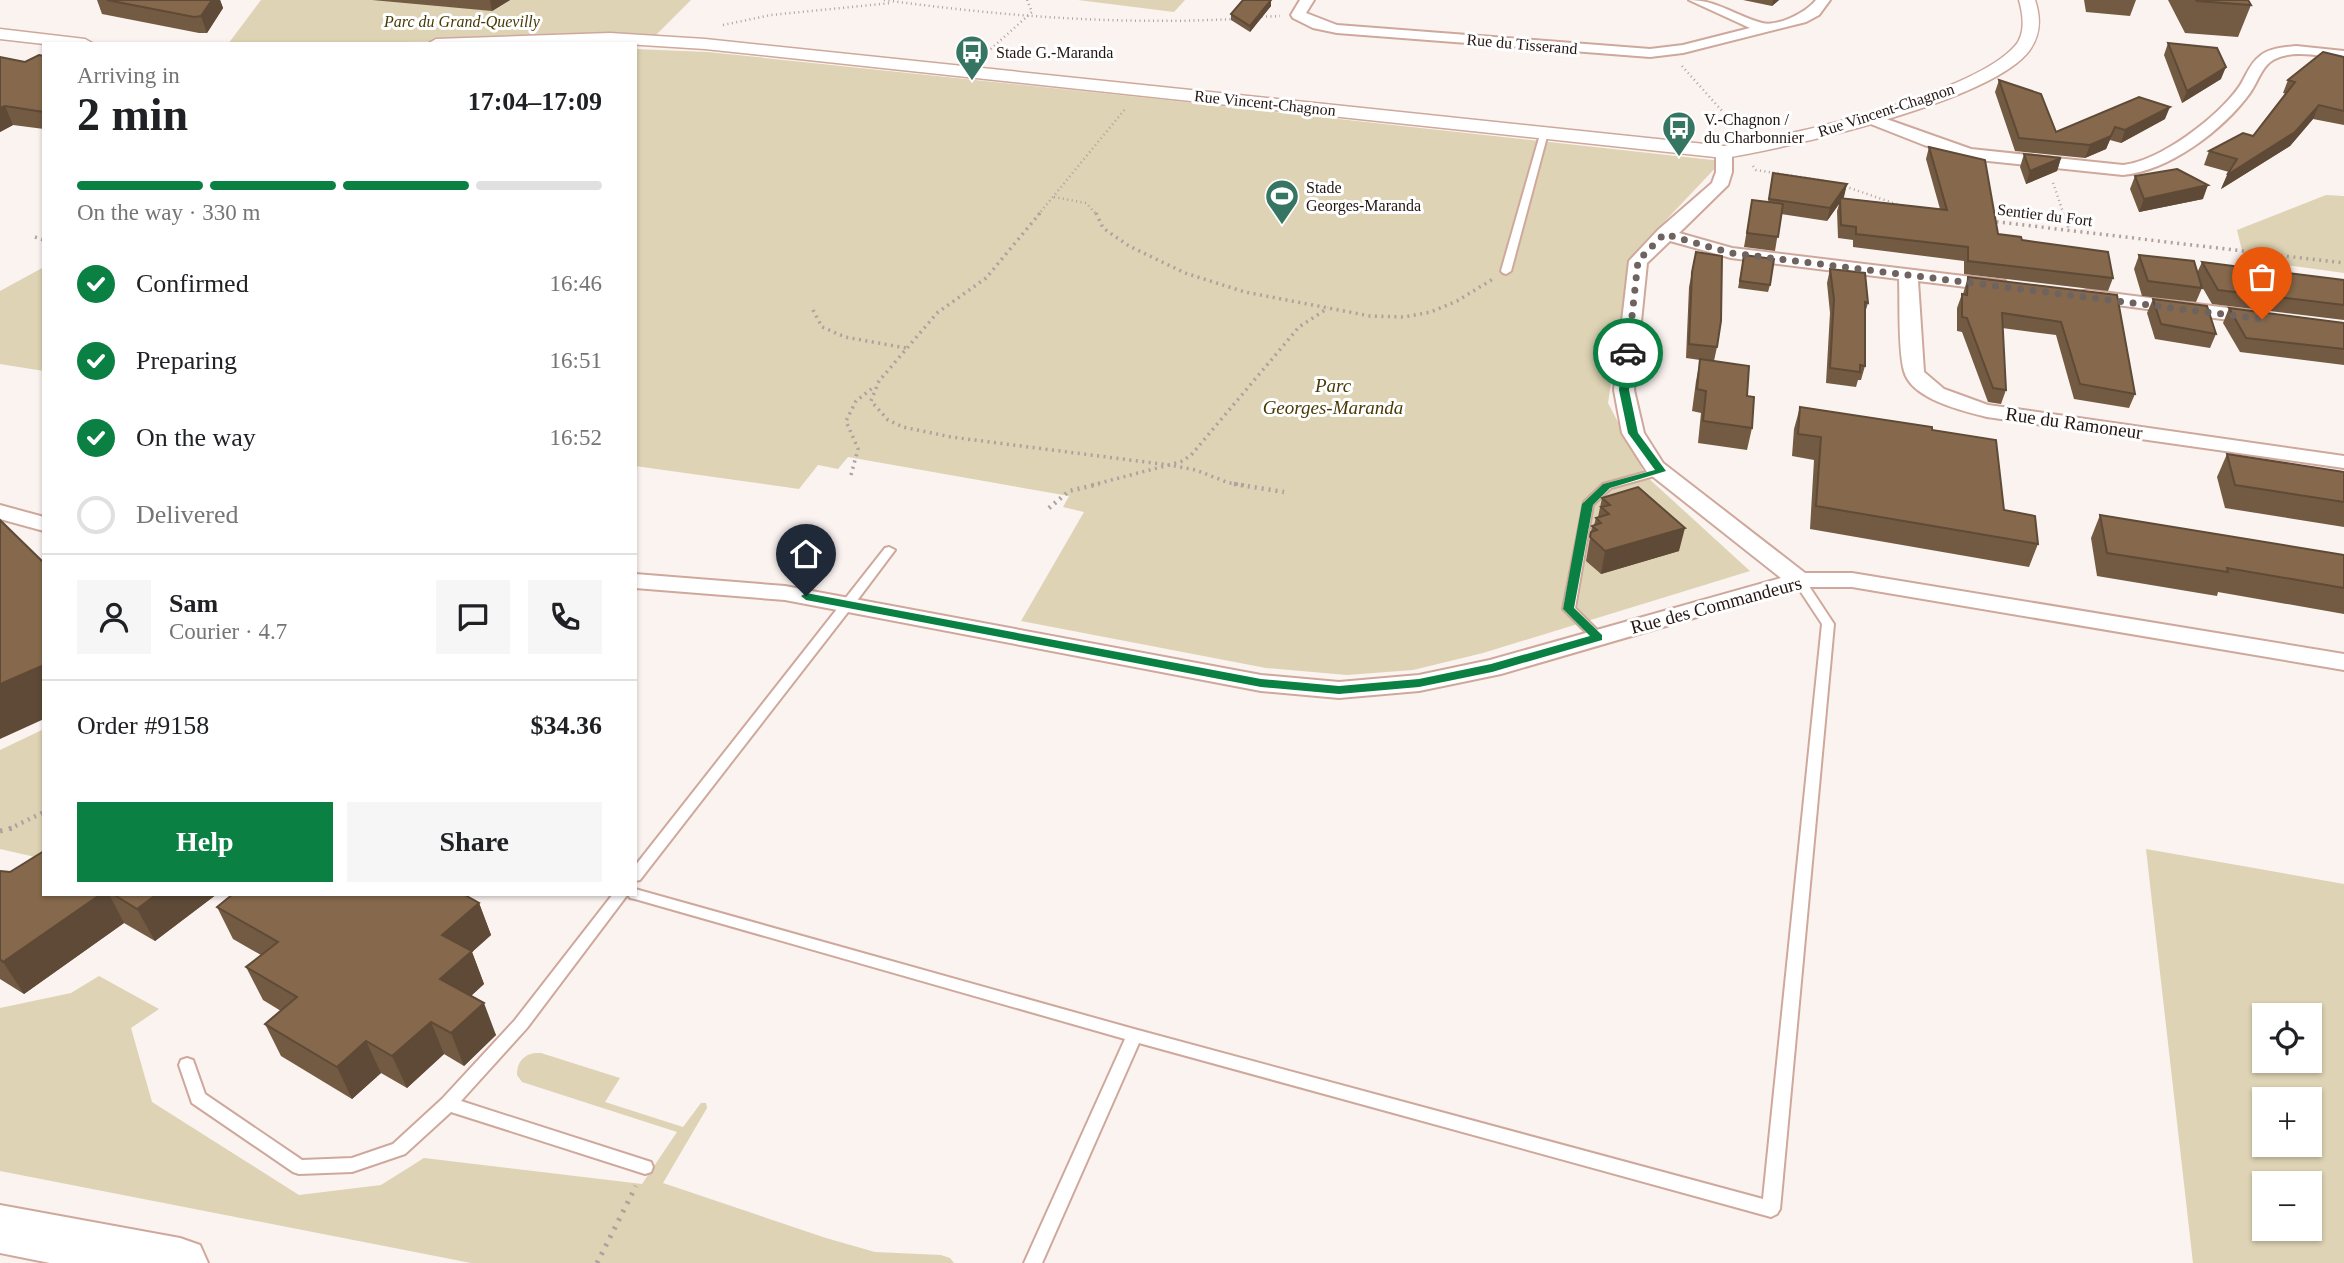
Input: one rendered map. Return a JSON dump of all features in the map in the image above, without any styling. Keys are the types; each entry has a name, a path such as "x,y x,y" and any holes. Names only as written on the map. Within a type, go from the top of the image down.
{"main road":[{"path":"0,1229 180,1263"}],"street":[{"path":"1298,15 1307,0"},
{"path":"1696,0 1765,29"},
{"name":"Rue du Tisserand","path":"1298,15 1318,25 1337,29 1624,53 1670,52 1801,19 1814,12 1824,0"},
{"name":"Rue Vincent-Chagnon","path":"497,42 619,38 705,44 1724,152 1786,142 1869,118 1957,87 2007,62 2021,50 2032,27 2027,0"},
{"path":"0,34 68,42"},
{"path":"1869,118 1969,154 2123,170 2152,164 2226,109 2243,92 2262,61 2270,56 2296,51 2344,55"},
{"path":"1724,152 1724,172 1720,185 1664,234 1638,261 1624,390 1633,433 1661,471 1799,580"},
{"path":"1664,234 1731,253 2017,287"},
{"name":"Rue du Ramoneur","path":"1908,273 1914,373 1921,383 1940,395 1987,411 2344,462"},
{"path":"2072,294 2276,320"},
{"path":"0,512 42,523"},
{"name":"Rue des Commandeurs","path":"637,582 785,593 1261,683 1339,690 1419,683 1492,668 1799,580 1852,580 2344,662"}],"lane":[{"path":"1506,271 1544,133"},
{"path":"1598,638 1569,609 1588,504 1607,486 1661,471"},
{"path":"637,873 709,779 779,696 889,550"},
{"path":"637,895 1134,1035 1771,1209 1828,624 1799,580"},
{"path":"187,1065 198,1098 299,1167 352,1165 399,1149 448,1104 521,1024 619,896"},
{"path":"1033,1263 1134,1035"},
{"path":"448,1104 645,1167"}],"path":[{"path":"884,0 1000,12 1026,18 1175,23 1244,18"},
{"path":"965,71 1032,12 1027,0"},
{"path":"717,26 771,15 900,1"},
{"path":"1257,18 1298,15"},
{"path":"1670,52 1742,134"},
{"path":"851,475 858,449 846,421 856,401 876,386 937,313 986,278 1139,90"},
{"path":"1751,162 1756,170 1822,180 1912,208"},
{"path":"2046,162 2070,231"},
{"path":"1053,197 1090,204 1097,210 1103,228 1160,263 1218,284 1289,302 1391,318 1422,314 1458,302 1506,271"},
{"name":"Sentier du Fort","path":"1990,221 2344,262"},
{"path":"34,237 42,239"},
{"path":"1049,508 1069,491 1161,469 1183,461 1192,454 1299,327 1328,308"},
{"path":"813,310 822,327 845,337 906,349"},
{"path":"876,386 871,401 877,410 903,427 951,437 1169,464 1196,470 1229,483 1284,492"},
{"path":"0,831 17,827 42,813"},
{"path":"597,1263 645,1167"}],"green space":[{"name":"Parc du Grand-Quevilly","path":"261,0 691,0 652,39 230,42"},
{"path":"1078,0 1185,0 1174,12"},
{"name":"Parc Georges-Maranda","path":"637,49 708,52 1722,161 1630,258 1608,403 1646,476 1750,571 1483,653 1413,670 1347,675 1266,668 1021,621 1084,512 1063,507 1069,496 848,457 838,469 818,465 799,489 637,466"},
{"path":"2326,195 2344,196 2344,273 2244,259 2237,230"},
{"path":"42,268 42,371 0,364 0,291"},
{"path":"42,730 42,859 0,849 0,750"},
{"path":"2146,849 2344,884 2344,1263 2193,1263"},
{"path":"99,976 159,1009 131,1028 152,1102 299,1195 381,1185 424,1158 642,1184 677,1132 522,1082 517,1075 521,1061 527,1055 541,1053 620,1078 605,1102 683,1127 701,1103 706,1103 707,1108 663,1183 875,1252 941,1255 950,1258 954,1263 471,1263 0,1171 0,1008 71,993"}],"building":[{"path":"107,0 212,0 201,16 194,17"},
{"path":"1243,0 1271,0 1250,26 1231,14"},
{"path":"2248,0 2251,5 2197,1"},
{"path":"2168,43 2217,48 2226,67 2187,91"},
{"path":"2323,52 2344,57 2344,111 2319,105 2295,132 2227,175 2237,159 2209,151 2243,133 2253,136 2295,82 2288,80"},
{"path":"42,56 42,112 5,106 0,108 0,57 25,62"},
{"path":"1999,80 2041,94 2056,132 2139,97 2170,107 2125,130 2115,127 2111,136 2090,145 2019,138"},
{"path":"1929,147 1985,160 1998,234 2108,252 2113,278 1968,261 1968,247 1856,234 1856,227 1841,225 1840,198 1947,210"},
{"path":"2024,154 2061,158 2030,171"},
{"path":"2177,169 2208,185 2144,199 2135,176"},
{"path":"1773,173 1847,184 1830,208 1769,199"},
{"path":"1752,200 1783,204 1778,237 1747,233"},
{"path":"1696,252 1722,256 1721,321 1717,347 1689,344 1692,272"},
{"path":"1744,255 1774,259 1770,285 1740,281"},
{"path":"2139,255 2194,261 2202,288 2148,281"},
{"path":"2202,262 2344,280 2344,305 2218,290"},
{"path":"1830,269 1865,273 1868,303 1865,302 1865,366 1860,365 1860,372 1830,368 1834,299"},
{"path":"1968,277 2117,295 2135,394 2080,384 2061,322 2002,313 2006,390 1993,388 1967,318 1962,317 1962,294 1967,295"},
{"path":"2153,299 2207,306 2216,334 2161,324"},
{"path":"2229,308 2344,323 2344,349 2246,338"},
{"path":"1700,359 1749,366 1747,396 1754,397 1752,428 1703,421 1706,391 1697,389"},
{"path":"1800,407 1932,427 1932,430 1996,440 2004,510 2035,516 2038,544 1816,506 1821,437 1798,434"},
{"path":"2227,454 2344,472 2344,502 2235,485"},
{"path":"1638,487 1685,528 1605,551 1590,537 1591,532 1597,530 1592,526 1601,523 1596,518 1609,514 1601,507 1610,505 1602,498"},
{"path":"2100,515 2344,555 2344,588 2227,568 2228,572 2107,553"},
{"path":"0,520 42,561 42,666 0,684"},
{"path":"42,852 42,896 98,896 3,962 0,959 0,871 10,872"},
{"path":"116,896 154,896 137,909"},
{"path":"231,896 467,896 479,903 442,935 472,951 440,979 484,1003 451,1033 431,1022 392,1056 366,1041 337,1067 265,1024 297,997 246,967 278,942 217,907"}],"way so far":[{"path":"1628,353 1638,261 1664,234 1731,253 2262,319"}],"place":[{"name":"Stade G.-Maranda","path":"972,82"},
{"name":"V.-Chagnon / du Charbonnier","path":"1679,158"},
{"name":"Stade Georges-Maranda","path":"1282,226"}],"route":[{"path":"806,596 1261,683 1339,690 1419,683 1492,668 1598,638 1569,609 1588,504 1607,486 1661,471 1655,467 1633,433 1624,390 1628,353"}]}
